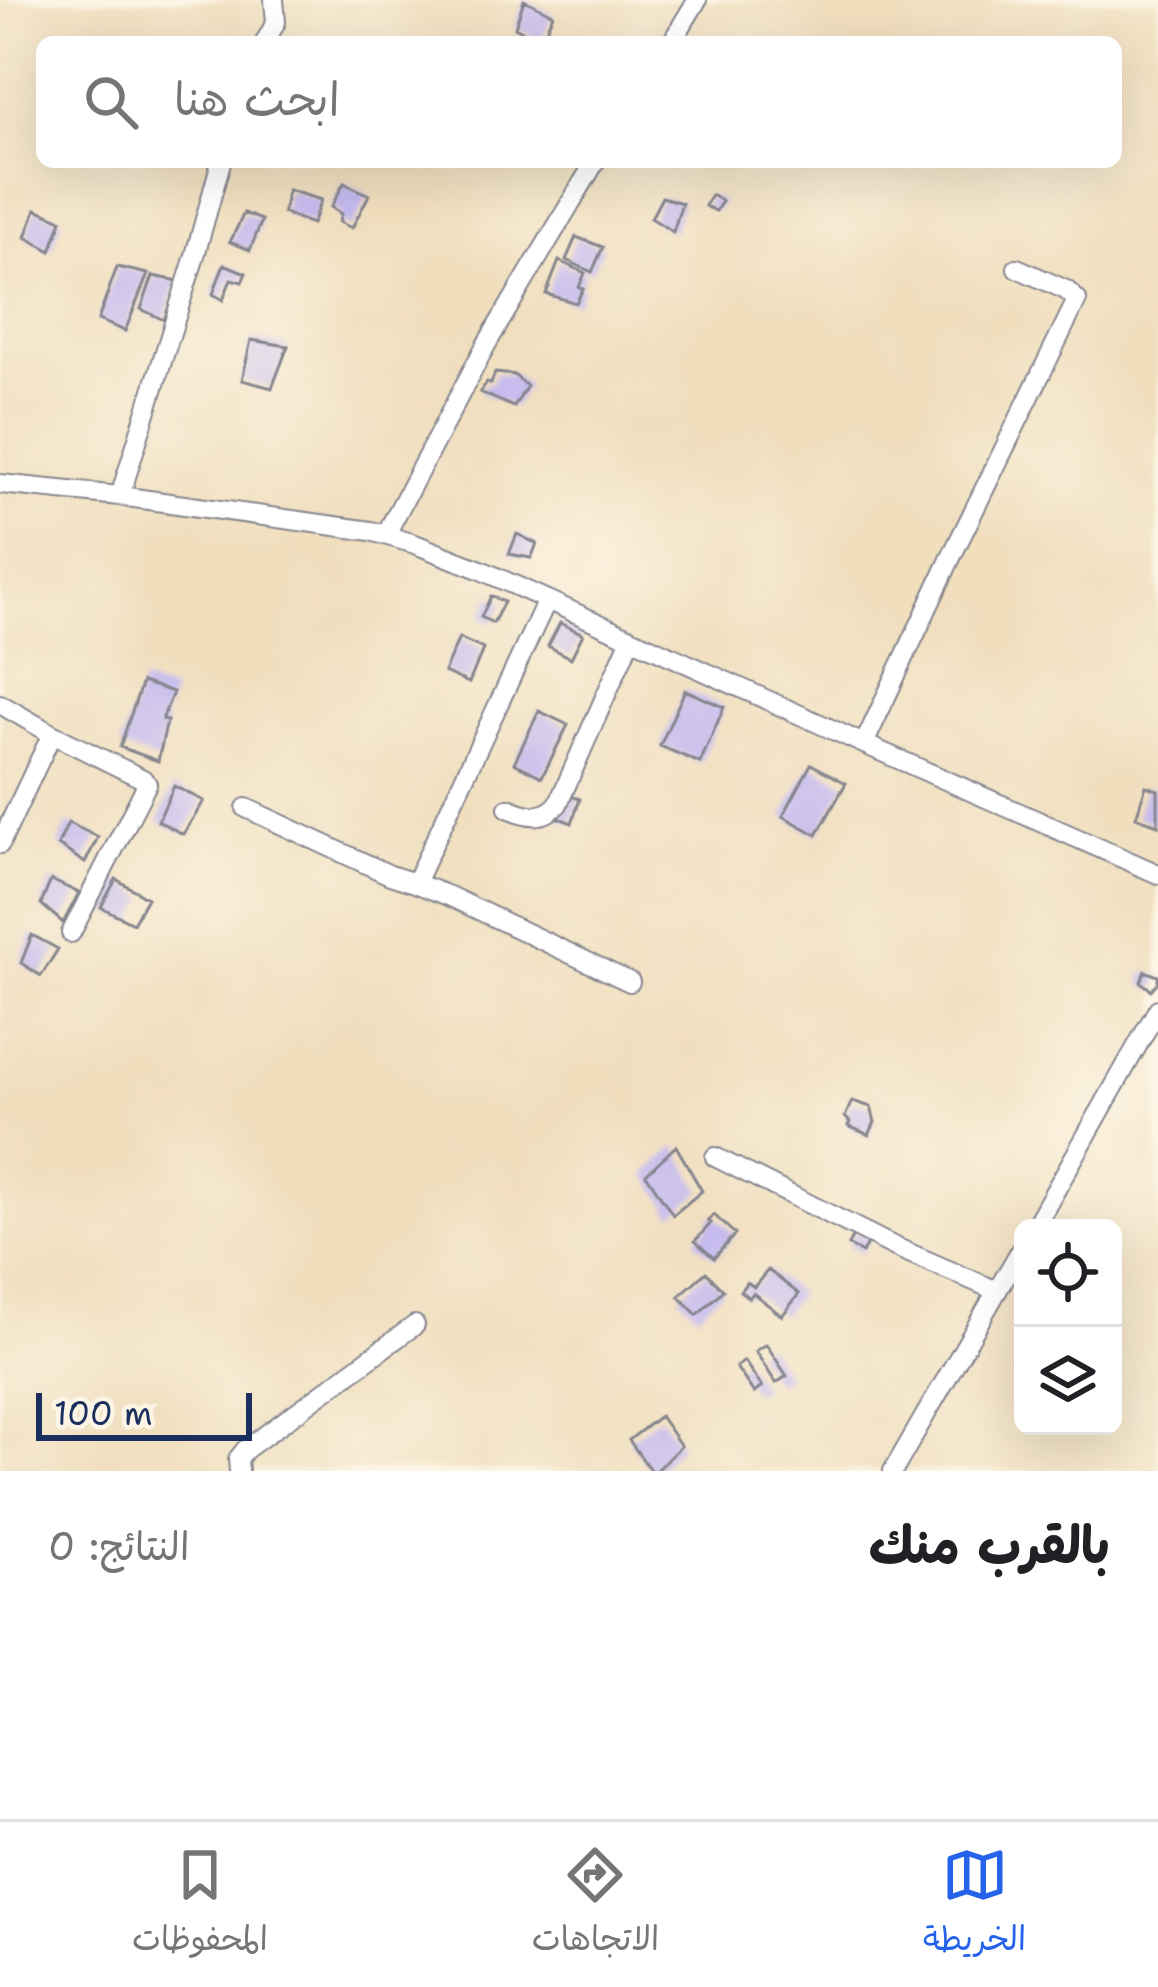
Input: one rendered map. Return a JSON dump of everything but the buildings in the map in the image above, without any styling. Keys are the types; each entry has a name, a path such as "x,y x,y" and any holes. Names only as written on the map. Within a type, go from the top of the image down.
{"street":[{"path":"268,36 276,22 274,0"},
{"path":"676,36 697,0"},
{"path":"119,496 218,168"},
{"path":"386,534 486,345 591,168"},
{"path":"864,744 1077,300 1066,290 1017,268"},
{"path":"0,484 386,534 481,569 1158,874"},
{"path":"415,883 547,599"},
{"path":"508,808 539,816 558,804 631,638"},
{"path":"0,704 143,778 146,784 71,933"},
{"path":"0,844 52,734"},
{"path":"246,808 390,875 449,896 629,982"},
{"path":"1039,1219 1158,1009"},
{"path":"715,1157 893,1246 997,1291"},
{"path":"892,1471 1014,1262"},
{"path":"239,1471 238,1460 245,1450 415,1324"}]}
